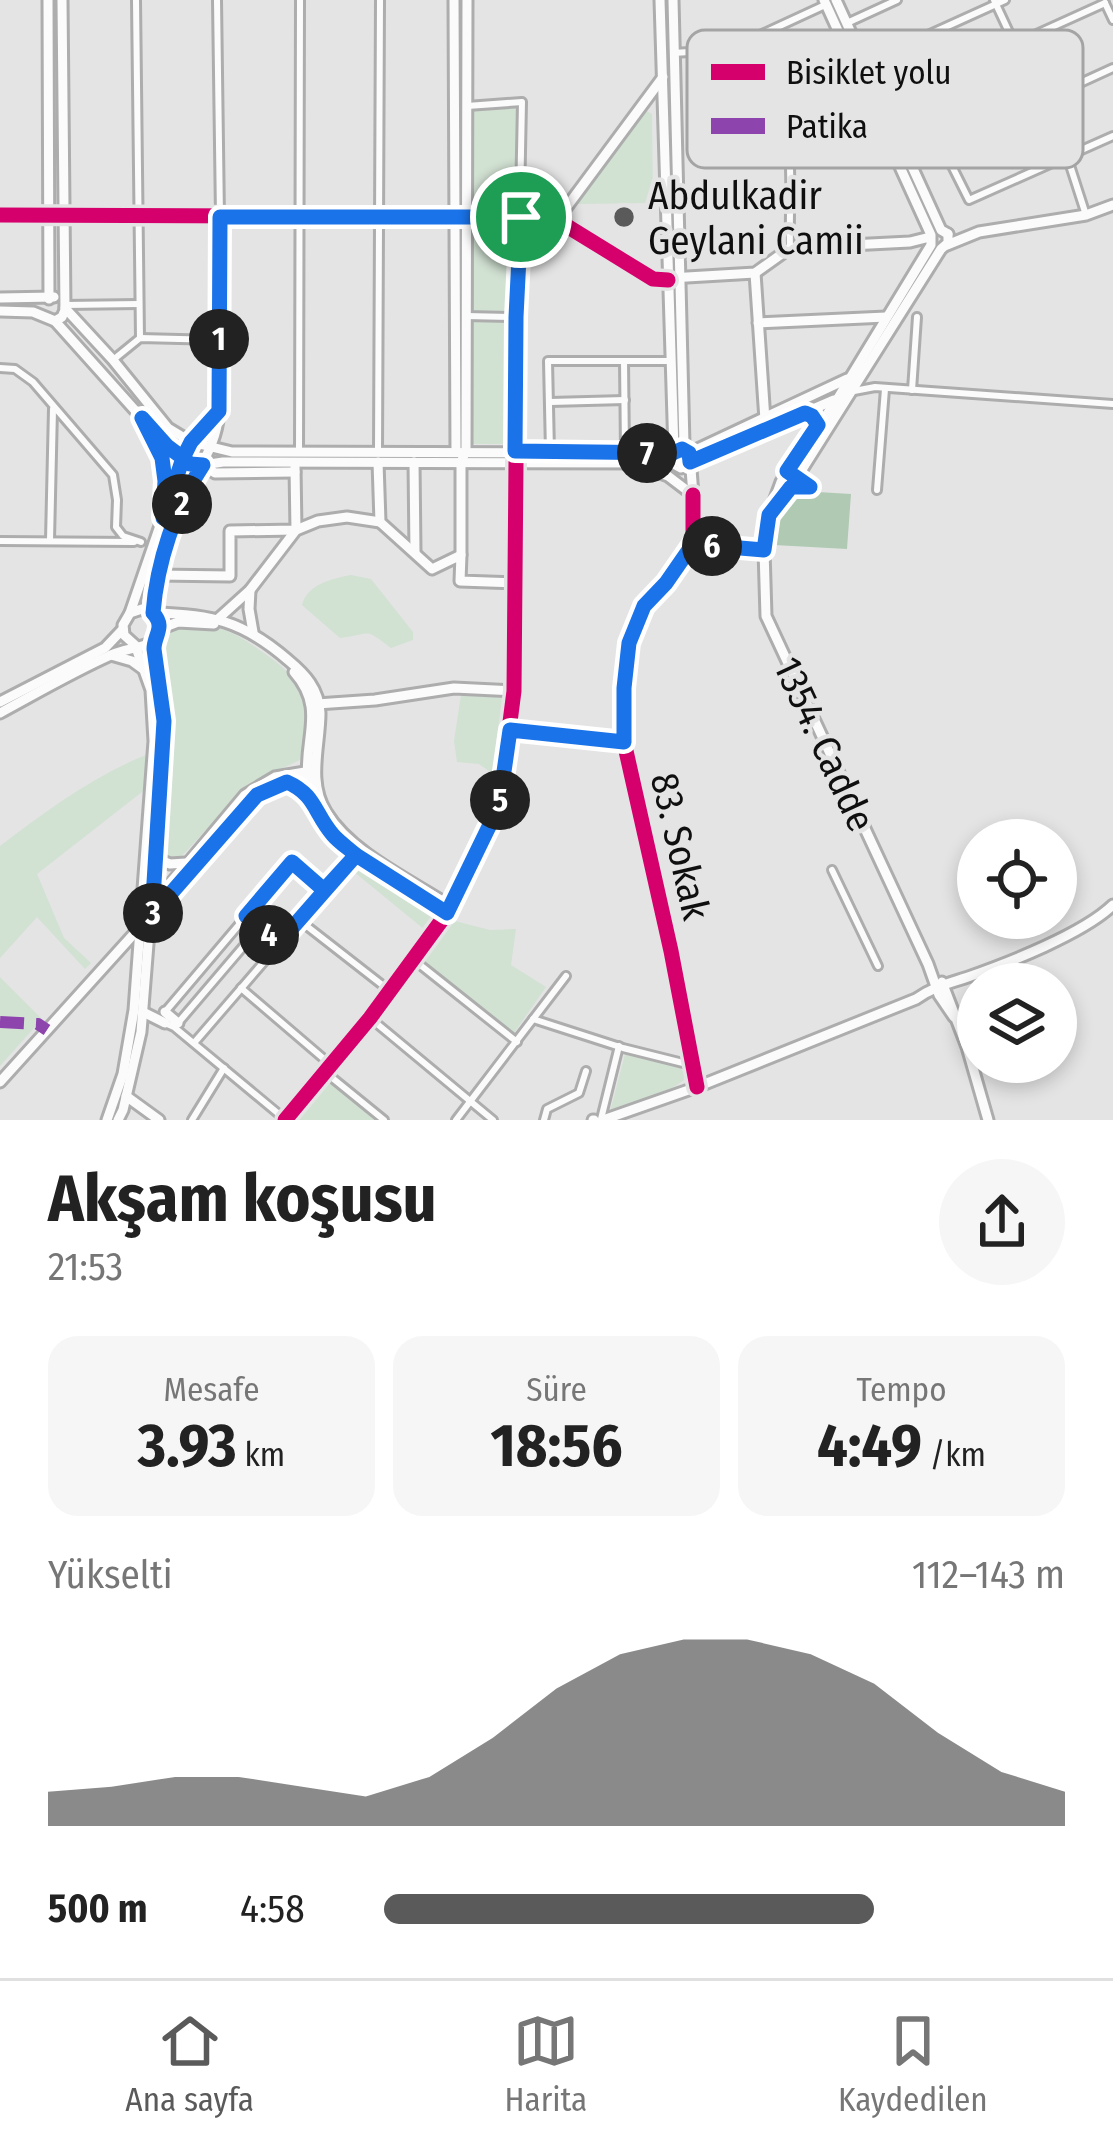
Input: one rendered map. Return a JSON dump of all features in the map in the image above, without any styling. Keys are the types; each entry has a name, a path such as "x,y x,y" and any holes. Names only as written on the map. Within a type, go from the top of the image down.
{"main road":[{"path":"48,0 48,299 42,310 167,446 190,464 461,455 673,458 684,467 689,457 838,382 852,383"},
{"path":"0,310 33,312 51,320 62,317 62,0"},
{"path":"454,0 460,217 460,581 516,583"},
{"path":"461,455 466,316 460,217 467,0"},
{"path":"656,0 667,54 674,279 673,458 693,495"},
{"path":"673,0 662,77 684,445 693,495"},
{"path":"828,1 850,30"},
{"path":"828,1 842,30"},
{"path":"557,220 662,77"},
{"path":"906,168 937,240"},
{"path":"912,168 937,240"},
{"path":"460,217 557,220 652,279 674,279 755,274 790,248 937,240 1086,215 1113,205"},
{"name":"1354. Cadde","path":"852,383 886,317 937,240"},
{"name":"1354. Cadde","path":"789,479 937,240"},
{"path":"755,274 765,420"},
{"path":"0,298 58,298 168,428 191,442 296,462"},
{"path":"758,323 886,317"},
{"path":"689,457 805,413 838,398 852,383"},
{"name":"1354. Cadde","path":"838,398 769,515 764,550 766,616 954,1017 988,1120"},
{"path":"106,1120 138,1017 137,953 154,741 151,690 135,645 123,629 124,620 183,458 219,411"},
{"path":"0,712 111,655 154,641 160,629 153,613 157,575 185,495 216,438 219,411"},
{"path":"805,413 818,425"},
{"path":"142,418 162,458 163,518"},
{"path":"673,458 682,449 689,457"},
{"path":"515,457 550,452 627,458 668,476 693,495"},
{"path":"378,457 414,461 461,455"},
{"path":"378,457 380,522"},
{"path":"285,1120 414,960 448,909 499,806 514,691 515,457"},
{"path":"414,461 416,552"},
{"path":"218,619 250,590 296,530 296,462"},
{"path":"157,575 230,576 230,531 296,530 346,517 380,522 432,569 461,555"},
{"path":"250,590 254,632"},
{"path":"155,592 165,607 184,614"},
{"path":"130,613 142,609 218,619 254,632 298,668 315,690 311,775 325,812 355,845 448,909"},
{"path":"160,629 178,622 240,631 274,652 298,675 315,704 310,755 314,801"},
{"path":"0,702 105,648 123,629"},
{"path":"118,1120 126,1096 152,910 164,721 154,641"},
{"path":"111,655 143,669"},
{"path":"315,704 454,688 514,691"},
{"path":"0,1082 140,927 186,862 245,795 310,755"},
{"path":"275,777 311,775"},
{"path":"152,910 257,795 311,775"},
{"path":"287,782 314,801 334,836 356,855 448,909"},
{"path":"155,858 170,864 186,862"},
{"path":"598,1120 697,1087 941,989 1048,944 1113,905"},
{"path":"124,945 137,953"},
{"path":"138,1017 165,1017 178,1023"},
{"path":"126,1096 159,1120"}],"street":[{"path":"136,0 140,338"},
{"path":"217,0 219,411"},
{"path":"296,462 300,0"},
{"path":"378,457 380,0"},
{"path":"847,23 897,0"},
{"path":"936,30 1005,0"},
{"path":"769,30 828,1"},
{"path":"994,2 1007,30"},
{"path":"1044,30 1104,2 1113,18"},
{"path":"667,54 687,53"},
{"path":"1083,82 1113,68"},
{"path":"467,106 522,102 515,457"},
{"path":"1083,149 1113,136"},
{"path":"788,168 790,248"},
{"path":"953,168 969,200 1040,168"},
{"path":"1071,168 1086,215"},
{"path":"0,215 460,217"},
{"path":"64,305 140,304"},
{"path":"466,316 516,317"},
{"path":"912,390 917,316"},
{"path":"112,360 140,338 219,340"},
{"path":"550,452 548,361 672,361"},
{"path":"625,361 627,458"},
{"path":"0,368 15,369 33,382 113,475 116,527 123,536 148,544"},
{"path":"852,383 1113,404"},
{"path":"877,490 885,388"},
{"path":"549,402 625,400"},
{"path":"50,542 53,406"},
{"path":"693,495 693,544 764,550"},
{"path":"0,542 148,544"},
{"name":"83. Sokak","path":"693,544 644,606 629,643 624,742 697,1087"},
{"path":"510,730 624,742"},
{"path":"194,1043 356,855"},
{"path":"285,1120 165,1017 292,862 324,890"},
{"path":"832,870 878,966"},
{"path":"246,916 278,944"},
{"path":"298,920 390,992"},
{"path":"178,1023 260,928"},
{"path":"414,960 517,1042"},
{"path":"456,1120 566,976"},
{"path":"241,988 384,1120"},
{"path":"370,1018 494,1120"},
{"path":"533,1019 693,1065"},
{"path":"598,1120 619,1046"},
{"path":"192,1120 224,1068"},
{"path":"544,1120 547,1109 579,1093 586,1071"}],"green space":[{"path":"518,105 518,211 472,209 472,108"},
{"path":"645,110 652,114 653,203 576,204"},
{"path":"473,224 511,225 510,312 472,312"},
{"path":"472,321 511,321 510,444 472,444"},
{"path":"801,491 851,494 847,549 774,545 784,507"},
{"path":"351,575 371,579 413,632 413,640 391,648 367,634 340,638 302,605 315,587"},
{"path":"178,626 228,632 277,663 304,698 307,733 300,760 247,785 182,856 172,859 162,853 170,738 162,657 164,634"},
{"path":"461,695 508,698 499,778 479,764 457,762 454,741"},
{"path":"146,755 147,788 37,874 64,938 91,963 85,969 37,917 0,958 0,846 88,784"},
{"path":"365,865 441,917 430,934 353,871"},
{"path":"451,920 490,930 516,929 511,965 546,987 514,1033 422,959"},
{"path":"0,977 42,1019 0,1066"},
{"path":"625,1054 679,1067 684,1080 610,1112"},
{"path":"328,1078 379,1120 295,1120"}],"marked path":[{"path":"0,1022 38,1024 47,1030"}],"cycle path":[{"path":"0,215 557,220 653,279 668,280"},
{"path":"285,1120 370,1018 447,913 499,807 514,691 516,462"},
{"path":"693,495 693,544 644,606 629,643 624,742 697,1087"}],"place":[{"name":"Abdulkadir Geylani Camii","path":"624,217"}],"route":[{"path":"521,217 220,217 219,411 183,458 142,418 162,458 163,518 183,458 203,465 185,495 157,575 153,613 160,629 154,649 164,721 152,915 257,795 287,782 314,801 334,836 356,855 278,944 246,916 292,862 324,890 356,855 447,913 499,806 510,730 624,742 629,643 644,606 693,544 764,550 769,515 791,487 810,487 787,471 818,425 805,413 690,462 689,453 682,449 673,453 515,451 521,217"}]}
